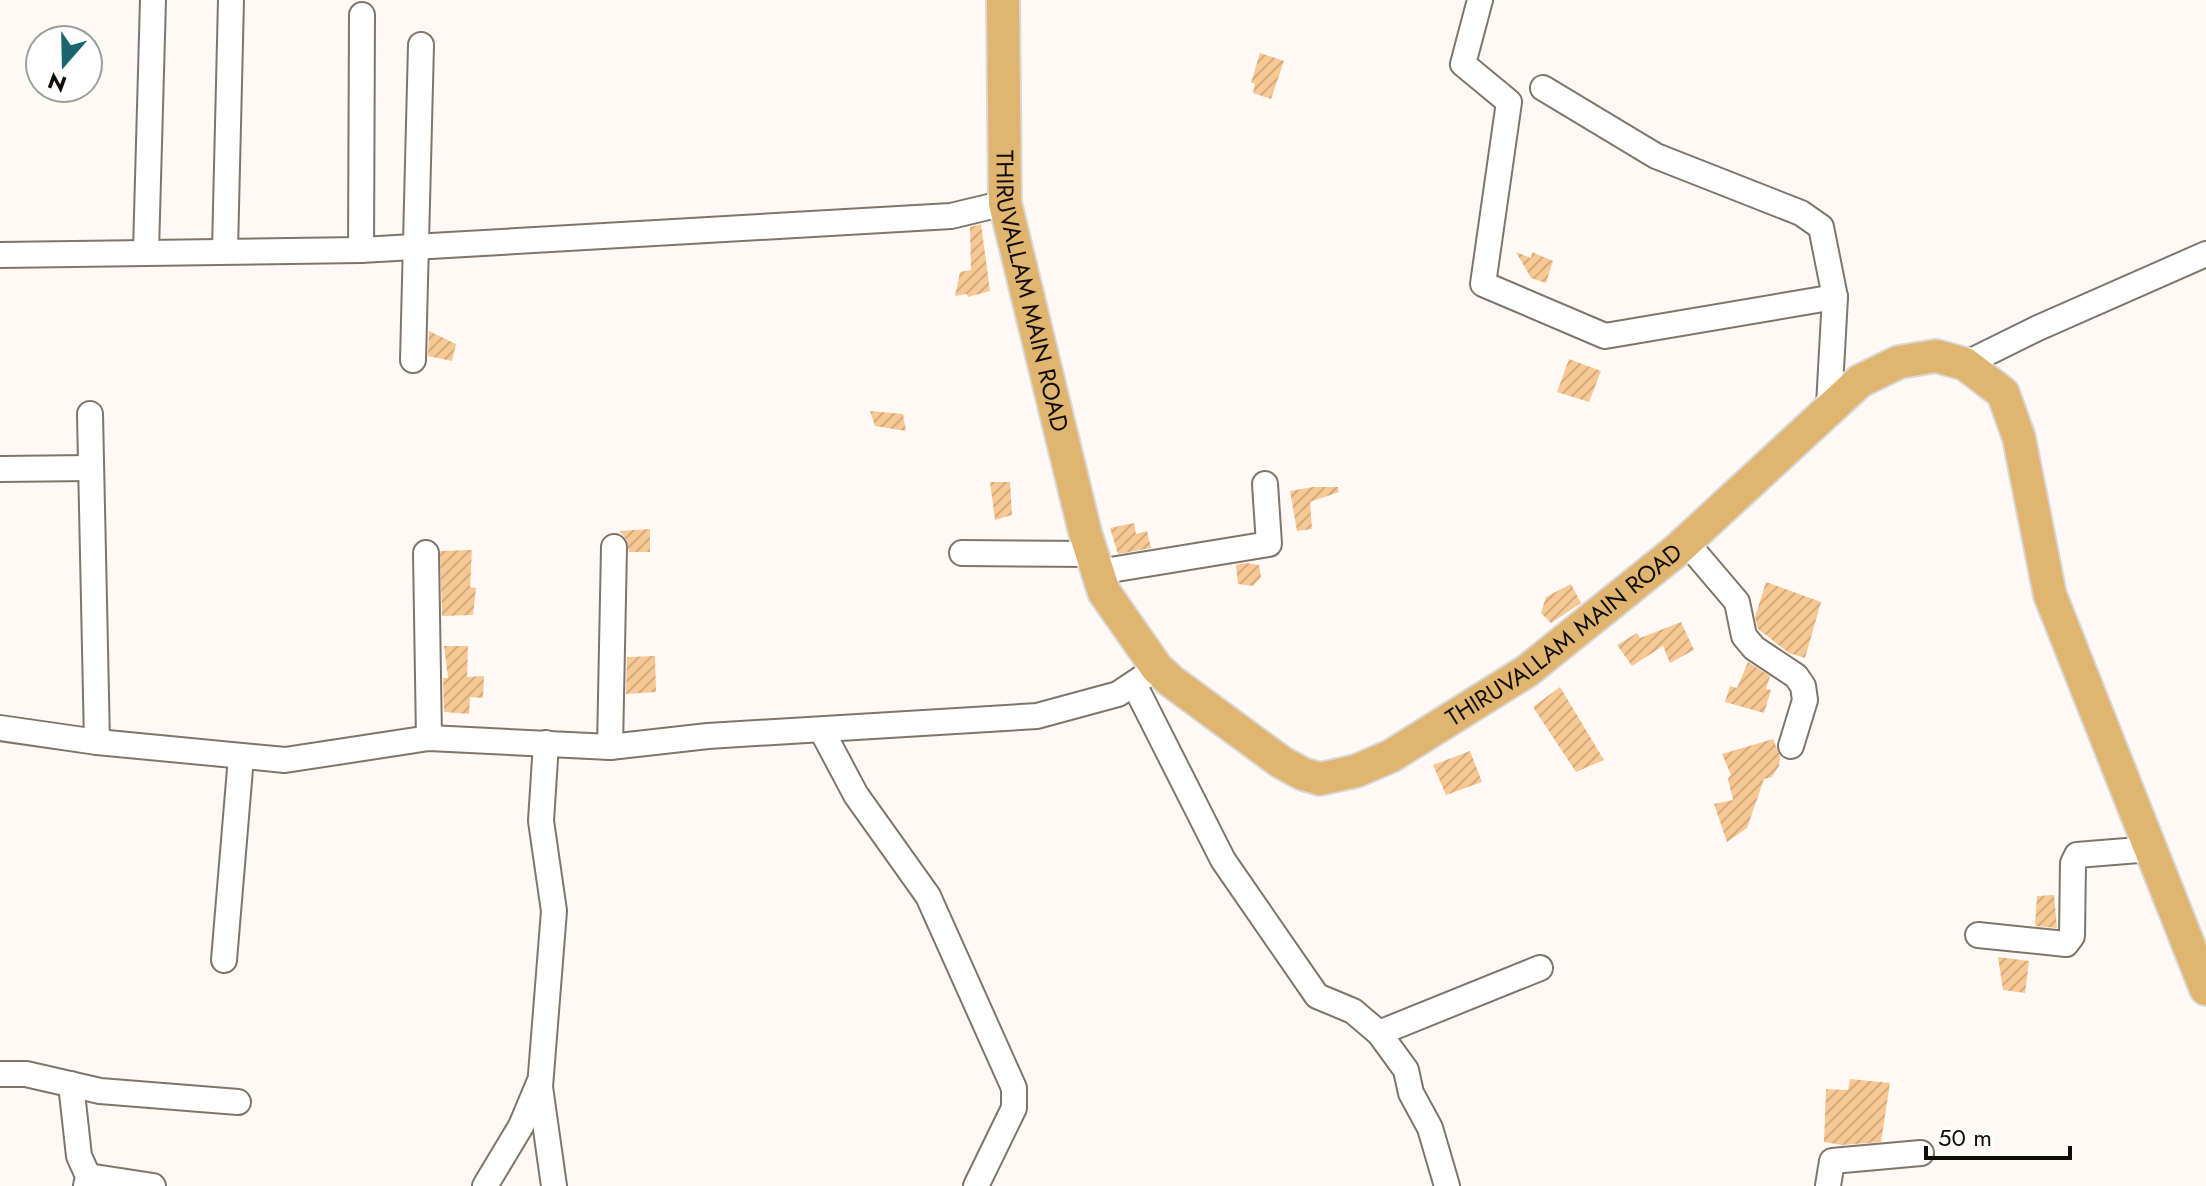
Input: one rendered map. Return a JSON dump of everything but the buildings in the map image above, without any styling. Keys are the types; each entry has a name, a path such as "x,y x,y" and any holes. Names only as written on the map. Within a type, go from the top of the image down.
{"main road":[{"name":"THIRUVALLAM MAIN ROAD","path":"1003,0 1005,203 1095,563 1104,592 1146,677 1281,762 1320,779 1338,776 1391,756 1527,671 1686,542 1829,405 1860,381 1899,362 1936,356 1965,364 2003,393 2019,438 2050,595 2206,989"}],"street":[{"path":"146,251 153,0"},
{"path":"225,250 231,0"},
{"path":"1480,0 1463,64 1509,102 1483,284 1605,336 1835,297"},
{"path":"361,250 362,15"},
{"path":"413,360 421,45"},
{"path":"1543,88 1656,156 1758,195 1815,221 1825,235 1835,297 1829,405"},
{"path":"0,255 361,250 951,216 1005,203"},
{"path":"1965,364 2038,328 2149,283 2206,254"},
{"path":"90,414 97,742"},
{"path":"0,469 91,468"},
{"path":"962,553 1095,563 1269,544 1265,484"},
{"path":"1686,542 1737,602 1744,636 1754,648 1796,676 1803,686 1805,700 1791,746"},
{"path":"610,747 614,547"},
{"path":"426,553 429,738"},
{"path":"0,728 97,742 285,760 429,738 610,747 708,736 1037,716 1091,703 1146,677 1223,860 1317,996 1353,1011 1379,1033 1406,1070 1411,1093 1430,1128 1447,1186"},
{"path":"822,731 856,795 928,896 1014,1088 1016,1098 1011,1118 976,1186"},
{"path":"546,743 541,821 554,911 541,1077 554,1186"},
{"path":"224,960 241,757"},
{"path":"1978,935 2066,944 2072,936 2073,863 2077,855 2151,849"},
{"path":"1379,1033 1540,968"},
{"path":"0,1074 26,1074 100,1091 238,1102"},
{"path":"485,1186 521,1126 541,1077"},
{"path":"71,1084 79,1156 87,1181 153,1186"},
{"path":"1828,1186 1832,1161 1921,1153"}]}
